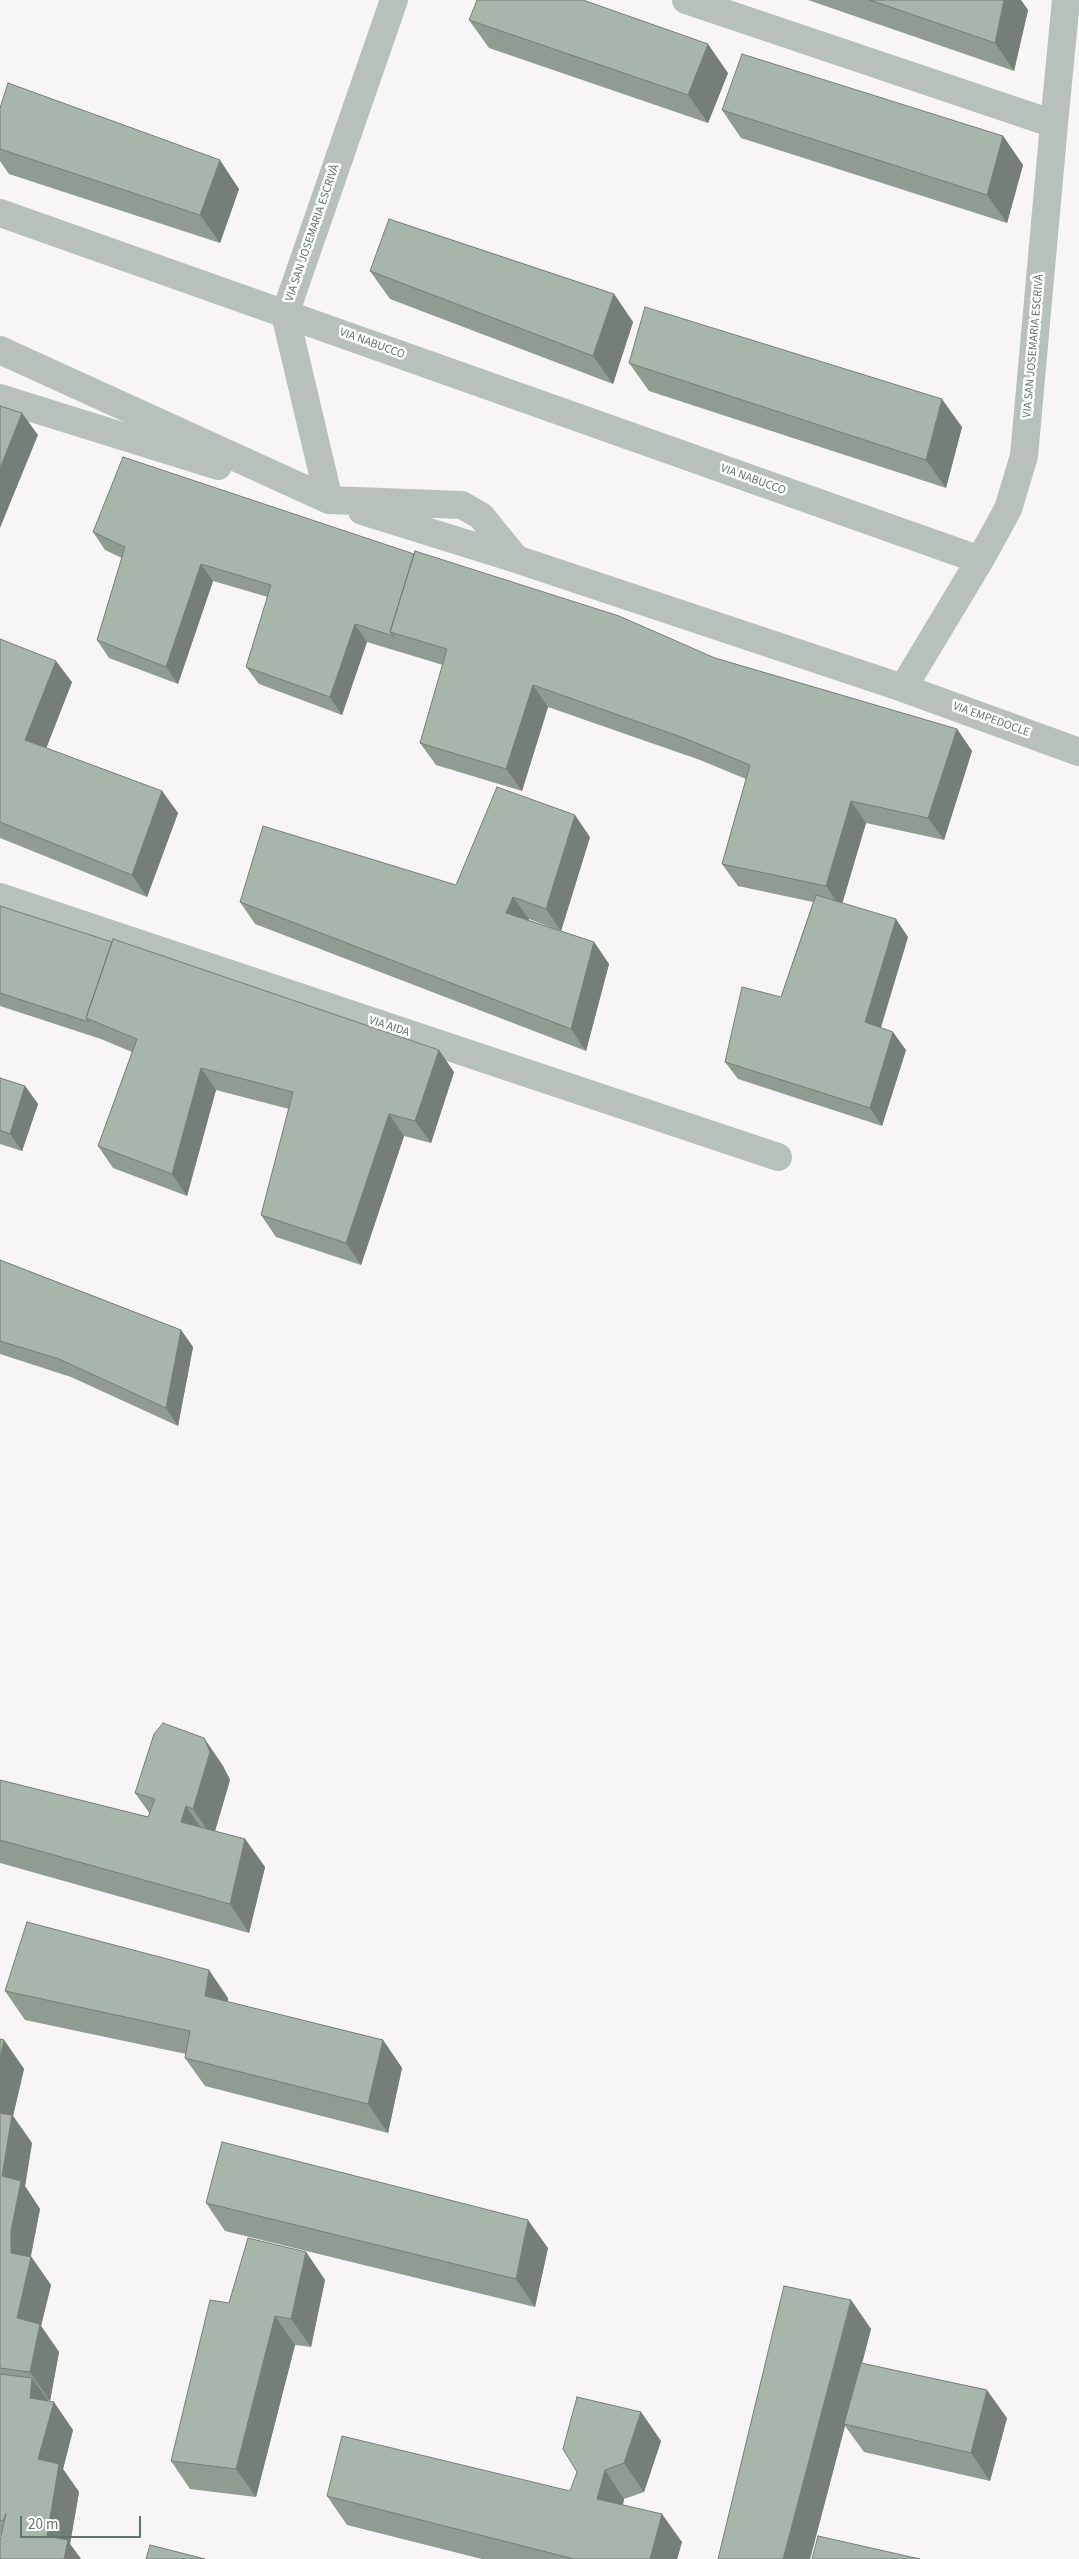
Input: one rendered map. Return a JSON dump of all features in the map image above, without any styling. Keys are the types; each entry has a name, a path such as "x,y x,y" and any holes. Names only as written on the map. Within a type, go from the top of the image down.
{"street":[{"name":"VIA SAN JOSEMARIA ESCRIVÀ","path":"329,500 285,314 394,0"},
{"path":"686,0 1054,124"},
{"name":"VIA SAN JOSEMARIA ESCRIVÀ","path":"980,560 1008,508 1024,456 1066,0"},
{"name":"VIA NABUCCO","path":"0,213 980,560"},
{"path":"0,350 329,500 462,505 481,516 516,559"},
{"path":"0,398 516,559 903,688 980,560"},
{"name":"VIA EMPEDOCLE","path":"903,688 1079,752"},
{"name":"VIA AIDA","path":"0,897 778,1157"}],"building":[{"path":"477,0 583,0 708,44 688,95 469,20"},
{"path":"870,0 1004,0 995,43"},
{"path":"742,54 1003,136 987,195 722,110"},
{"path":"8,83 220,160 200,215 0,149 0,108"},
{"path":"389,219 614,294 593,356 370,271"},
{"path":"645,307 942,399 926,460 629,363"},
{"path":"0,406 22,413 0,468"},
{"path":"123,457 414,554 390,632 394,636 355,624 330,697 246,667 271,585 201,564 166,667 97,640 125,547 93,532"},
{"path":"415,551 619,616 715,658 957,729 928,818 851,801 826,886 722,864 750,765 684,738 533,685 506,769 420,743 447,649 390,632"},
{"path":"0,639 56,661 25,740 162,791 132,875 0,822"},
{"path":"497,787 575,815 546,909 513,897 506,913 594,942 571,1029 240,902 263,826 456,885"},
{"path":"816,895 896,919 865,1022 893,1032 870,1108 725,1062 742,987 781,997"},
{"path":"0,906 112,942 86,1018 89,1022 0,993"},
{"path":"113,939 439,1050 415,1121 389,1114 346,1243 261,1215 293,1092 201,1068 172,1174 98,1146 137,1039 86,1018"},
{"path":"0,1078 25,1086 10,1134 0,1130"},
{"path":"0,1260 181,1330 166,1408 59,1359 0,1341"},
{"path":"163,1723 204,1738 210,1752 193,1809 186,1806 181,1822 245,1839 230,1904 0,1840 0,1780 148,1817 155,1799 135,1793 154,1734"},
{"path":"27,1922 209,1970 205,1996 383,2040 368,2104 185,2058 190,2031 5,1991"},
{"path":"0,2039 4,2040 0,2059"},
{"path":"0,2113 12,2115 2,2176 21,2181 11,2231 11,2253 31,2257 17,2318 40,2324 30,2372 0,2368"},
{"path":"222,2142 528,2220 516,2279 206,2203"},
{"path":"248,2238 306,2252 291,2319 275,2316 236,2469 171,2461 210,2300 229,2303"},
{"path":"784,2286 851,2300 783,2559 718,2559"},
{"path":"861,2363 987,2390 971,2453 844,2424"},
{"path":"0,2374 32,2378 30,2398 54,2402 38,2459 59,2464 47,2536 68,2540 64,2559 0,2559 0,2541 6,2513 3,2521 0,2520"},
{"path":"577,2397 641,2412 624,2463 605,2470 597,2499 662,2514 650,2559 574,2559 327,2496 342,2436 570,2491 577,2472 563,2449"},
{"path":"818,2536 920,2559 812,2559"},
{"path":"150,2545 205,2559 146,2559"}]}
